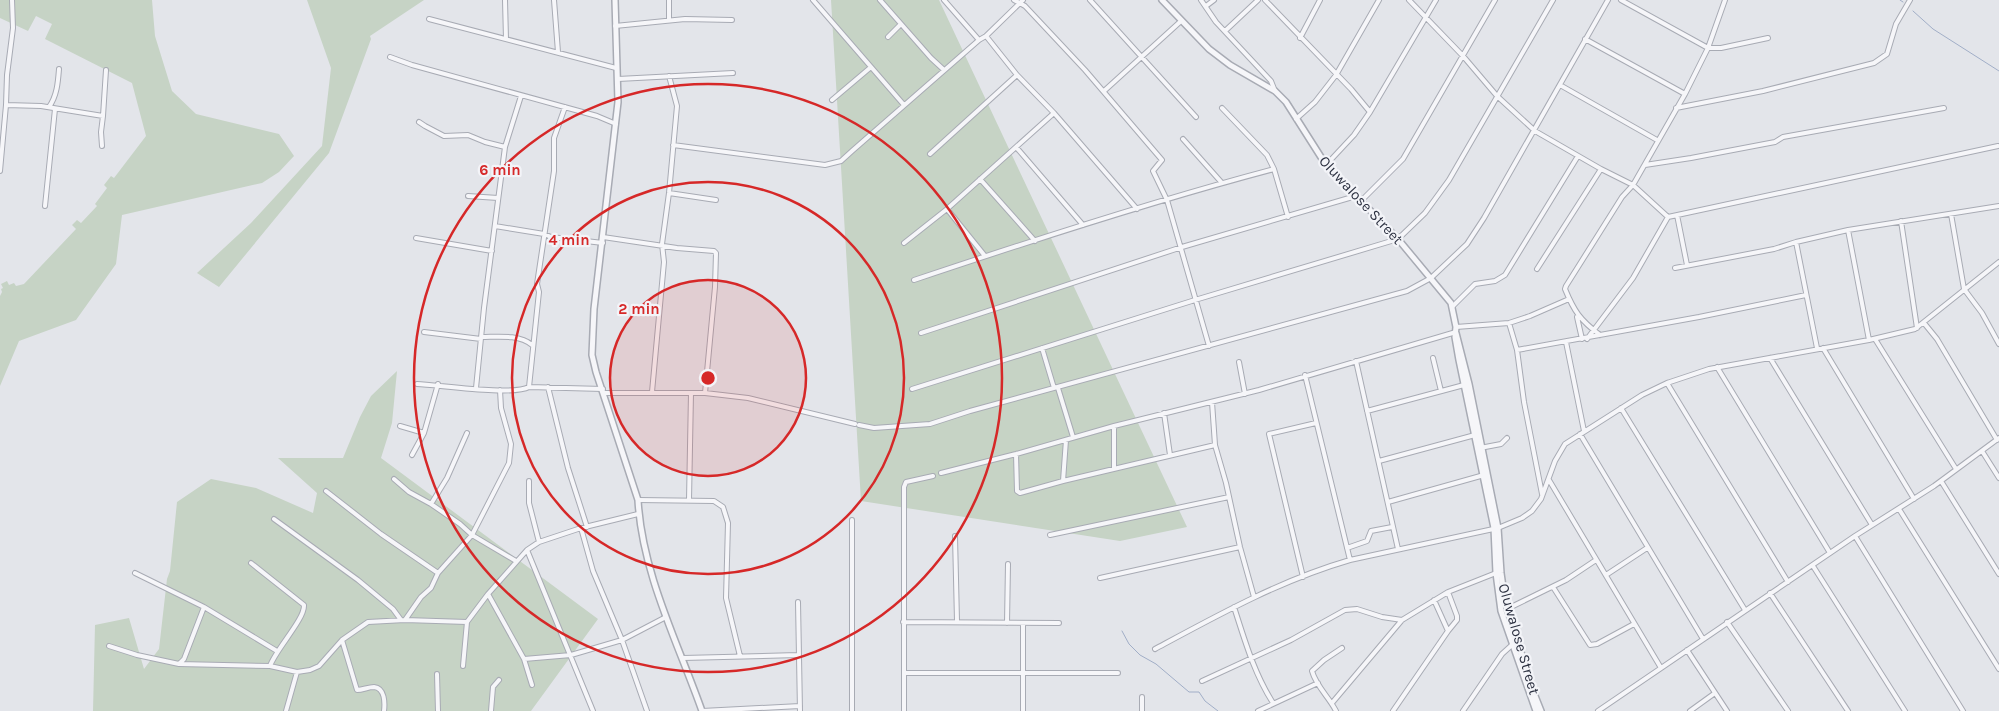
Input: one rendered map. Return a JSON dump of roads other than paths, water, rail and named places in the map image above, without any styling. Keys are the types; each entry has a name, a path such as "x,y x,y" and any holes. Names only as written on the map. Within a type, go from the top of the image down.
{"street":[{"path":"0,171 7,75 13,28 12,0"},
{"path":"505,0 506,39"},
{"path":"554,0 558,52"},
{"path":"615,0 616,68 618,79 616,124 594,310 592,355 638,500 638,514 649,560 666,617 702,711 800,708 798,602"},
{"path":"669,0 669,20"},
{"path":"813,0 904,105"},
{"path":"880,0 944,70"},
{"path":"944,0 979,40"},
{"path":"1014,0 1021,2 1025,6 1104,91 1162,160 1153,171 1167,200 1209,346"},
{"path":"1090,0 1196,117"},
{"name":"Oluwalose Street","path":"1162,0 1219,57 1275,91 1286,102 1326,165 1398,239 1451,303 1469,384 1484,475 1496,528 1496,573 1502,611 1536,711"},
{"path":"1201,0 1216,22 1270,81 1275,91"},
{"path":"1206,6 1214,0"},
{"path":"1225,30 1258,0"},
{"path":"1265,0 1351,89 1370,112"},
{"path":"1300,38 1320,0"},
{"path":"1296,119 1315,102 1336,75 1379,0"},
{"path":"1409,0 1463,56 1497,96 1535,131 1600,169 1633,185 1668,218"},
{"path":"1326,165 1354,135 1370,112 1436,0"},
{"path":"1361,201 1403,159 1495,0"},
{"path":"912,389 1195,300 1398,239 1425,214 1449,180 1553,0"},
{"path":"417,384 438,384 500,390 548,387 603,391 705,393 748,398 874,428 930,424 970,411 1407,291 1431,278 1467,244 1535,131 1584,39 1608,0"},
{"path":"1621,0 1708,48 1720,48 1768,38"},
{"path":"1584,339 1577,315 1565,289 1566,286 1622,197 1633,185 1685,94 1708,48 1725,0"},
{"path":"1676,108 1763,91 1874,63 1887,54 1896,24 1910,0"},
{"path":"673,145 825,165 833,164 852,151 944,70 986,36 1021,2"},
{"path":"428,19 616,68"},
{"path":"615,26 669,20 732,20"},
{"path":"1104,91 1181,21"},
{"path":"888,37 901,24"},
{"path":"986,36 1017,75 1054,114 1137,209"},
{"path":"1584,39 1685,94"},
{"path":"390,57 616,124"},
{"path":"832,100 871,67"},
{"path":"49,107 53,101 58,83 59,69"},
{"path":"102,146 101,132 106,70"},
{"path":"618,79 733,74"},
{"path":"930,154 1017,75"},
{"path":"652,392 664,262 662,244 670,193 677,106 669,76"},
{"path":"1560,85 1657,140"},
{"path":"476,388 505,147 521,96"},
{"path":"6,105 49,107 103,116"},
{"path":"529,387 544,234 547,229 554,171 554,138 565,108"},
{"path":"1222,108 1267,154 1274,169 1288,217"},
{"path":"1644,165 1691,158 1775,142 1783,137 1944,108"},
{"path":"45,206 55,109"},
{"path":"904,243 947,209 1054,114"},
{"path":"419,122 444,136 468,135 505,147"},
{"path":"1183,139 1222,183"},
{"path":"1016,146 1083,225"},
{"path":"1584,339 1593,330 1632,278 1668,218 1998,146"},
{"path":"1452,307 1475,284 1495,281 1505,275 1578,156"},
{"path":"914,280 1083,225 1274,169"},
{"path":"1537,269 1600,169"},
{"path":"980,179 1035,241"},
{"path":"670,193 716,200"},
{"path":"468,196 498,198"},
{"path":"921,333 1182,247 1356,196"},
{"path":"1675,268 1774,249 1848,230 1999,206"},
{"path":"947,209 985,256"},
{"path":"1951,214 1964,289 1982,313 1999,344"},
{"path":"1677,215 1687,265"},
{"path":"1901,221 1917,328"},
{"path":"495,226 544,234 551,237 662,244 677,248 714,251 717,255 705,393"},
{"path":"1848,230 1869,340"},
{"path":"416,238 492,251"},
{"path":"1796,242 1817,348"},
{"path":"1155,649 1234,607 1303,577 1350,560 1496,528 1528,516 1537,505 1560,450 1565,444 1642,395 1667,383 1717,368 1817,348 1876,339 1917,328 1999,262"},
{"path":"1517,350 1584,339 1806,295"},
{"path":"941,473 1114,426 1244,394 1456,329 1509,323 1530,316 1569,298"},
{"path":"1577,315 1600,335"},
{"path":"1509,323 1517,350 1524,402 1542,494"},
{"path":"1598,711 1855,536 1941,481 1998,439 1937,339 1924,324"},
{"name":"Oluwalose Street","path":"1456,329 1454,337 1475,435 1480,448 1496,528 1507,609 1533,691 1542,711"},
{"path":"424,332 481,338 512,338 526,340 532,344"},
{"path":"1876,339 1956,469"},
{"path":"1566,342 1582,432 1647,548 1703,639"},
{"path":"1042,348 1072,437"},
{"path":"1823,348 1914,498"},
{"path":"1433,358 1441,391"},
{"path":"1770,358 1872,525"},
{"path":"1356,361 1398,549"},
{"path":"1239,362 1244,394"},
{"path":"1717,368 1830,553"},
{"path":"1305,375 1350,560"},
{"path":"1667,383 1788,582"},
{"path":"412,455 424,433 438,384"},
{"path":"1367,411 1464,385"},
{"path":"548,387 568,468 587,526"},
{"path":"403,620 421,597 431,588 438,573 472,535 510,463 510,444 500,390"},
{"path":"689,500 691,394"},
{"path":"1212,402 1215,445 1254,598"},
{"path":"1621,408 1745,610"},
{"path":"1164,413 1170,455"},
{"path":"1303,577 1269,434 1316,423"},
{"path":"400,426 424,433"},
{"path":"1114,426 1114,469"},
{"path":"431,504 447,478 467,433"},
{"path":"1379,462 1475,435"},
{"path":"1480,448 1501,444 1507,438"},
{"path":"1063,481 1066,440"},
{"path":"1016,454 1018,493 1215,445"},
{"path":"1982,451 1999,478"},
{"path":"1388,502 1484,475"},
{"path":"904,711 904,487 906,482 933,476"},
{"path":"394,479 408,492 431,504 460,524 472,535 516,561"},
{"path":"1549,480 1661,668"},
{"path":"529,481 529,503 539,542"},
{"path":"1941,481 1999,574"},
{"path":"326,491 381,534 438,573"},
{"path":"1050,535 1229,497"},
{"path":"638,500 689,500 720,503 726,512 728,524 726,598 740,656"},
{"path":"1899,509 1999,669"},
{"path":"464,666 467,622 488,594 526,550 539,542 587,526 638,514"},
{"path":"274,519 358,580 393,609 403,620"},
{"path":"852,520 852,711"},
{"path":"1347,548 1367,541 1371,531 1392,527"},
{"path":"581,528 593,571 622,640 647,711"},
{"path":"955,536 957,621"},
{"path":"1855,536 1963,711"},
{"path":"1100,578 1240,547"},
{"path":"1606,575 1647,548"},
{"path":"526,550 593,711"},
{"path":"1507,609 1553,587 1596,560"},
{"path":"251,563 304,605 301,616 277,651 270,666"},
{"path":"1007,623 1008,564"},
{"path":"1813,566 1905,711"},
{"path":"135,573 204,607 277,651"},
{"path":"1332,703 1402,620 1448,592 1496,573"},
{"path":"1553,587 1590,645 1597,644 1634,624"},
{"path":"1393,711 1457,618 1448,592"},
{"path":"488,594 524,659 532,686"},
{"path":"1770,594 1848,711"},
{"path":"1434,600 1448,630"},
{"path":"179,664 184,659 204,607"},
{"path":"1234,607 1250,659 1272,703"},
{"path":"1202,681 1291,640 1345,610 1358,609 1382,617 1402,620"},
{"path":"524,659 571,655 622,640 666,617"},
{"path":"109,646 137,655 179,664 270,666 297,672 315,668 342,640 368,622 403,620 467,622"},
{"path":"903,622 1059,623"},
{"path":"1727,622 1788,711"},
{"path":"1023,623 1024,711"},
{"path":"342,640 357,690 375,687 380,690 384,699 384,711"},
{"path":"1465,710 1499,657 1513,644"},
{"path":"1336,711 1312,673 1313,669 1342,648"},
{"path":"1687,650 1727,711"},
{"path":"683,658 798,655"},
{"path":"286,711 297,672"},
{"path":"904,673 1118,673"},
{"path":"437,674 438,711"},
{"path":"491,711 493,687 499,680"},
{"path":"1258,711 1318,683"},
{"path":"1690,711 1715,693"},
{"path":"1142,697 1142,711"}],"waterway":[{"path":"1913,11 1933,29 1999,71"},
{"path":"1122,631 1129,644 1140,655 1156,664 1189,692 1199,692 1205,701 1218,711"}]}
